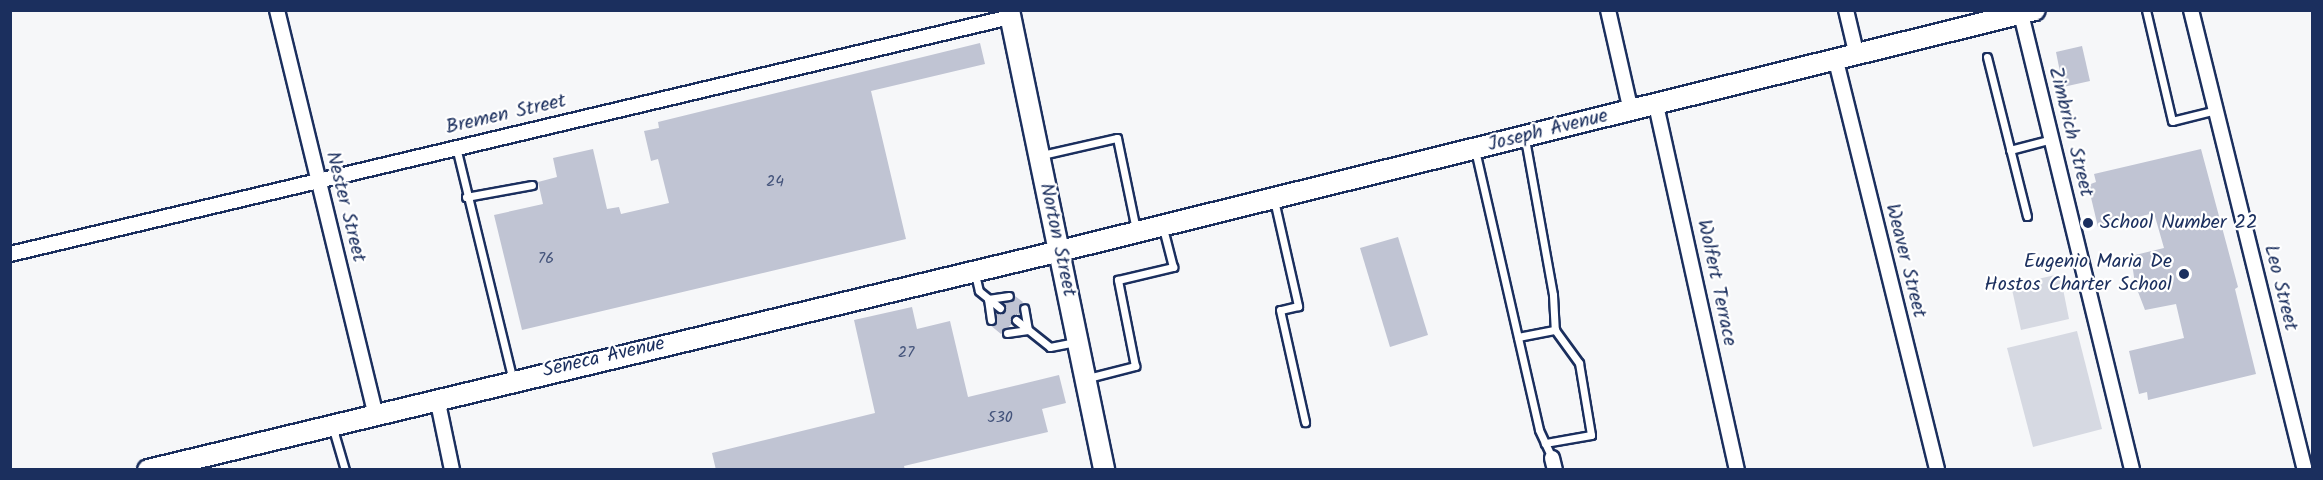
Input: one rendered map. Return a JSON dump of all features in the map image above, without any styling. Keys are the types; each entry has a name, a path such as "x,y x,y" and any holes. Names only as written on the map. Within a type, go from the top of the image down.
{"main road":[{"name":"Joseph Avenue","path":"1060,251 1162,224 1857,56 1994,16 2028,12"},
{"name":"Norton Street","path":"1009,14 1104,470"},
{"name":"Seneca Avenue","path":"148,470 375,412 1060,251"}],"street":[{"name":"Nester Street","path":"277,10 375,412"},
{"path":"1608,10 1631,111"},
{"path":"1846,10 1857,56"},
{"name":"Leo Street","path":"2191,10 2305,470"},
{"name":"Zimbrich Street","path":"2028,12 2052,139 2132,470"},
{"name":"Bremen Street","path":"10,254 1009,14"},
{"name":"Weaver Street","path":"1836,61 1937,470"},
{"name":"Wolfert Terrace","path":"1656,105 1737,470"},
{"path":"437,398 452,470"}],"lane":[{"path":"2146,10 2172,121 2216,110"},
{"path":"1987,57 2027,216"},
{"path":"1525,137 1553,294 1555,330 1579,363 1591,435 1545,443"},
{"path":"1040,155 1117,138 1137,231"},
{"path":"2010,150 2052,139"},
{"path":"456,147 466,197 513,380"},
{"path":"1474,149 1518,337 1545,443 1553,464"},
{"path":"466,197 532,185"},
{"path":"1273,197 1298,306 1280,310 1305,422"},
{"path":"1085,379 1135,366 1118,280 1173,267 1162,224"},
{"path":"974,271 979,291 1000,308"},
{"path":"988,299 1009,296"},
{"path":"988,299 991,320"},
{"path":"1024,308 1028,330"},
{"path":"1016,320 1050,347 1078,342"},
{"path":"1007,333 1028,330"},
{"path":"1518,337 1555,330"},
{"path":"332,423 345,470"}],"shaded area":[{"path":"2060,274 2069,319 2021,330 2011,285"},
{"path":"2077,331 2102,429 2033,447 2007,348"}],"building":[{"path":"980,43 985,64 871,91 906,239 522,330 494,215 543,204 538,182 557,177 553,158 593,149 607,209 619,207 621,214 669,203 658,159 651,161 644,131 659,128 658,122"},
{"path":"2082,46 2090,81 2063,87 2056,52"},
{"name":"Eugenio Maria De Hostos Charter School","path":"2201,149 2238,287 2235,289 2256,374 2148,400 2147,392 2139,394 2129,351 2184,338 2176,304 2145,310 2135,284 2131,256 2164,248 2154,213 2098,227 2088,185 2096,182 2094,174"},
{"path":"1398,237 1428,335 1390,347 1360,248"},
{"path":"1015,296 1023,302 1019,307 1019,314 1012,316 1012,324 1001,334 990,325 996,323 997,313 1005,311 1004,302"},
{"path":"912,307 917,329 950,321 968,397 1059,375 1066,403 1042,409 1048,432 904,466 905,470 716,470 712,453 875,413 854,320"}],"place":[{"name":"School Number 22","path":"2088,223"},
{"name":"Eugenio Maria De Hostos Charter School","path":"2184,274"}]}
